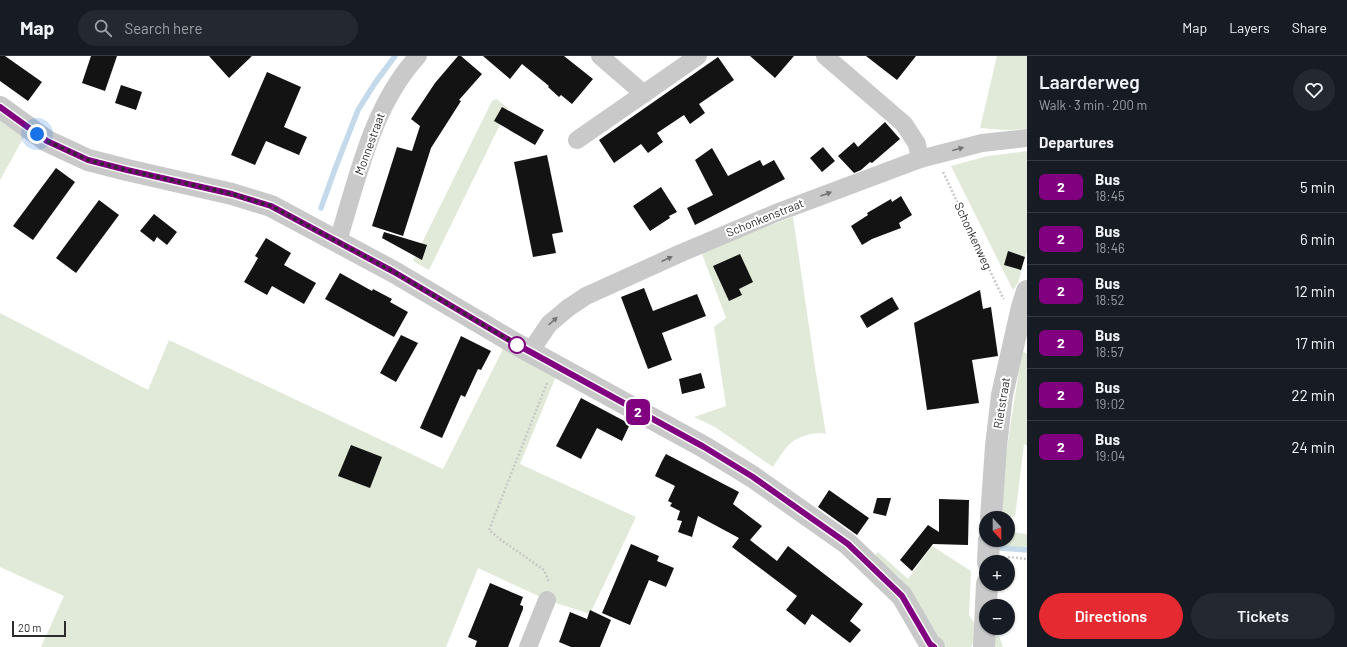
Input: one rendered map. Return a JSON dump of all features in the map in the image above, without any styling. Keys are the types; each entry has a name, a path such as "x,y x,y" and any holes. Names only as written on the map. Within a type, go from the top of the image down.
{"street":[{"name":"Monnestraat","path":"338,241 370,139 388,98 418,56"},
{"path":"600,56 644,94"},
{"path":"577,140 698,56"},
{"path":"825,56 904,124 917,144 928,157"},
{"path":"0,107 47,141 88,160 232,194 271,206 394,272 530,352 710,451 753,477 848,544 902,596 934,647"},
{"name":"Schonkenstraat","path":"530,352 549,324 568,308 586,296 681,253 776,213 928,157 982,143 1027,138"},
{"name":"Rietstraat","path":"991,511 996,446 1002,395 1024,299"},
{"path":"984,647 987,591"},
{"path":"528,647 547,600"}],"path":[{"name":"Schonkenweg","path":"928,157 1002,296 1006,300 1024,299"},
{"path":"547,600 551,588 544,570 489,530 554,364"}],"green space":[{"path":"997,56 1027,56 1027,129 1004,130 980,128"},
{"path":"496,99 508,108 429,270 413,261 492,101"},
{"path":"0,119 25,135 0,180"},
{"path":"1027,151 1027,251 1018,283 1013,290 951,166 988,156"},
{"path":"793,217 826,434 812,434 795,440 787,447 773,467 715,427 694,417 726,406 714,327 726,318 701,251"},
{"path":"0,313 148,390 169,340 443,469 505,345 557,374 520,464 636,517 590,614 547,600 478,568 446,647 41,647 64,596 0,567"},
{"path":"1022,351 1027,354 1027,446 1024,444 1015,517 1015,511 1000,511 1005,460"},
{"path":"1015,533 1027,534 1027,550 997,547 1015,547"},
{"path":"932,546 971,571 969,615 975,624 975,641 971,647 945,647 914,596 899,577 874,557 878,552 908,579"},
{"path":"995,636 999,636 1003,647 993,647"}],"building":[{"path":"0,56 5,56 42,82 28,101 0,81"},
{"path":"91,56 117,56 105,91 82,83"},
{"path":"209,56 252,56 229,78"},
{"path":"458,56 461,56 482,74 459,100 461,101 431,148 403,236 372,226 397,147 412,151 420,126 411,119 435,83"},
{"path":"483,56 564,56 593,79 572,104 561,95 559,97 548,87 549,86 522,64 510,79"},
{"path":"750,56 794,56 775,78"},
{"path":"866,56 916,56 897,80"},
{"path":"718,57 734,80 699,104 705,113 690,124 684,115 657,133 663,142 648,153 641,144 614,163 599,140"},
{"path":"267,72 301,87 284,127 307,137 299,155 266,141 255,165 231,155"},
{"path":"121,85 142,92 136,110 115,103"},
{"path":"502,107 544,130 535,145 494,121"},
{"path":"885,122 900,139 872,163 870,162 861,170 854,173 838,156 854,142 858,147"},
{"path":"823,147 835,161 822,172 810,158"},
{"path":"712,148 728,176 760,160 763,166 774,160 785,179 695,225 687,208 713,195 695,160"},
{"path":"547,155 563,232 552,234 556,253 533,257 514,162"},
{"path":"56,168 75,182 33,240 13,226"},
{"path":"661,187 677,212 669,216 670,218 650,231 633,206"},
{"path":"901,196 912,215 899,223 901,228 872,239 862,245 851,226 868,215 867,213 891,199 892,202"},
{"path":"99,200 119,215 76,273 56,258"},
{"path":"154,214 177,232 167,245 157,237 154,242 140,231"},
{"path":"384,232 427,245 422,260 382,238"},
{"path":"266,238 291,253 284,265 316,283 304,304 272,286 267,295 244,282 258,258 255,256"},
{"path":"1008,251 1025,257 1021,270 1004,265"},
{"path":"740,254 753,282 739,289 742,295 729,301 713,266"},
{"path":"340,273 372,291 373,289 392,299 390,302 408,312 394,337 325,299"},
{"path":"644,288 653,311 697,294 706,316 662,333 672,360 648,369 621,297"},
{"path":"980,290 983,309 991,307 998,356 972,360 979,403 927,410 914,323"},
{"path":"892,297 899,309 867,328 860,316"},
{"path":"401,335 418,343 396,382 380,373"},
{"path":"461,336 491,351 481,370 478,369 465,397 461,395 442,438 420,428"},
{"path":"701,373 705,388 682,394 679,379"},
{"path":"581,398 630,424 622,441 597,428 581,459 556,446"},
{"path":"351,445 382,457 370,488 338,476"},
{"path":"666,454 739,492 733,504 762,526 750,540 777,561 788,546 863,604 850,621 861,630 850,643 812,614 805,625 786,610 797,596 732,547 739,538 698,516 692,537 678,532 682,521 677,520 680,511 670,506 672,503 668,501 675,486 655,476"},
{"path":"829,490 869,518 857,535 818,507"},
{"path":"877,498 891,498 886,516 873,513"},
{"path":"939,499 969,500 968,545 933,544 912,571 900,560 928,525 939,532"},
{"path":"631,544 659,556 657,561 674,568 666,587 649,580 630,625 602,613"},
{"path":"490,583 523,597 520,605 523,606 523,609 508,647 475,647 477,641 468,637"},
{"path":"590,610 611,620 600,647 571,647 559,642 570,612 587,619"}],"waterway":[{"path":"321,208 358,110 375,83 395,56"},
{"path":"999,548 1027,550"}],"bus line":[{"name":"2","path":"0,107 47,141 88,160 232,194 271,206 394,272 516,344 704,447 753,477 848,544 902,596 930,644 934,647"}],"route":[{"path":"37,134 47,141 88,160 232,194 271,206 394,272 517,345"}]}
